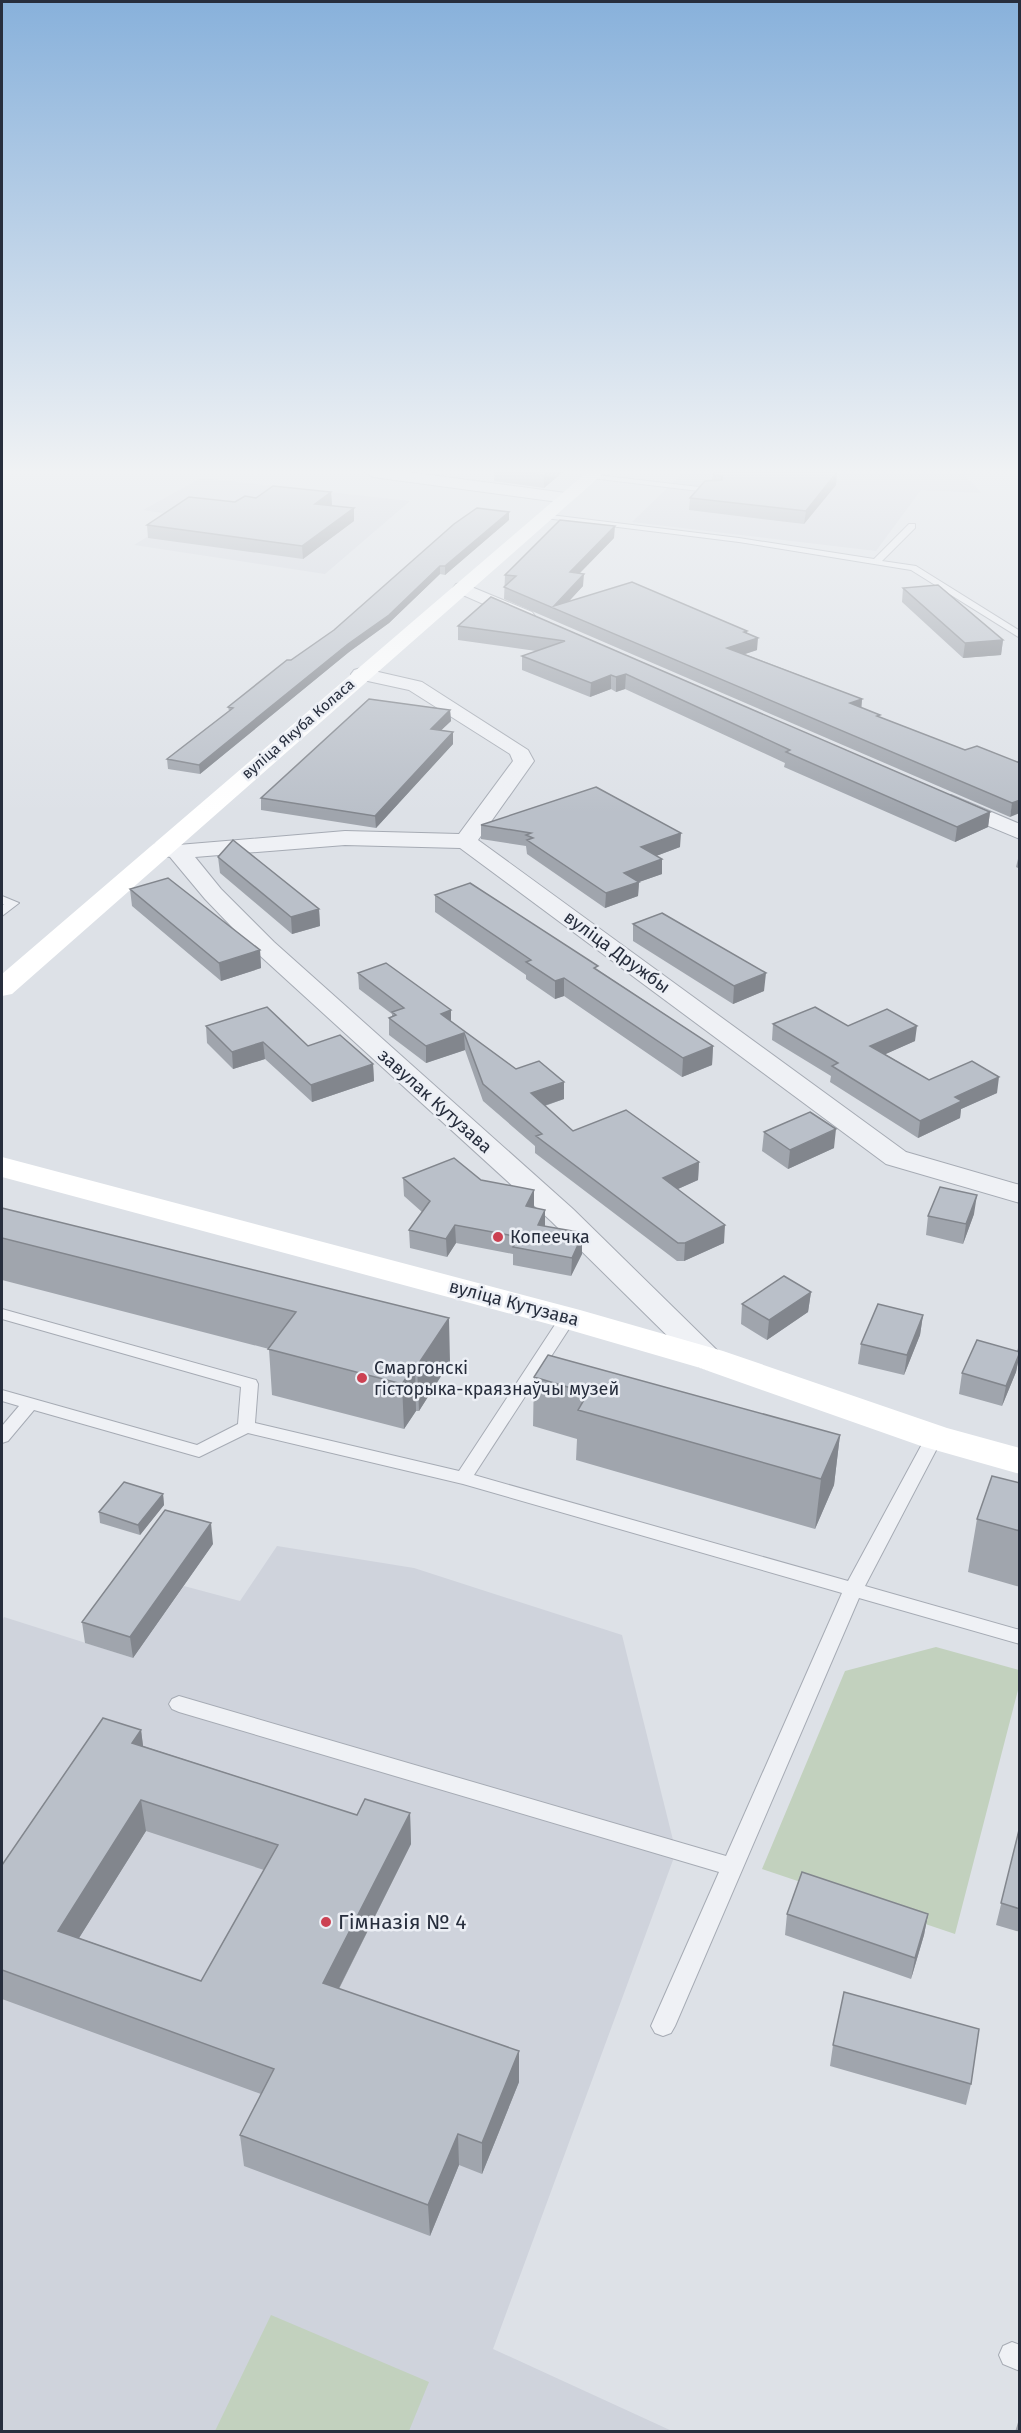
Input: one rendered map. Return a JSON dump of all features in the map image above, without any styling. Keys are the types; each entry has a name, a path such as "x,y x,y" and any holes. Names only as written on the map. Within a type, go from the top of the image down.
{"main road":[{"name":"вуліца Якуба Коласа","path":"2,988 169,850 361,674 465,586"},
{"name":"вуліца Кутузава","path":"2,1167 568,1318 710,1359 934,1437 1020,1461"}],"street":[{"path":"462,588 542,623"},
{"path":"169,850 345,838 465,841 524,761 518,750 415,686 361,674"},
{"path":"933,794 1020,832"},
{"name":"вуліца Дружбы","path":"465,841 896,1158 1020,1194"},
{"name":"завулак Кутузава","path":"169,850 265,948 562,1215 710,1359"}],"lane":[{"path":"941,586 1020,635"},
{"path":"2,900 13,903 2,912"},
{"path":"2,1314 250,1384 246,1427"},
{"path":"463,1478 568,1318"},
{"path":"2,1396 199,1451 246,1427 463,1478 1020,1637"},
{"path":"2,1437 30,1404"},
{"path":"663,2026 853,1590 934,1437"},
{"path":"179,1704 732,1867"}],"shaded area":[{"name":"Гімназія № 4","path":"277,1546 414,1568 622,1635 676,1852 493,2349 672,2431 2,2431 2,1621 4,1617 133,1658 184,1586 240,1601"}],"green space":[{"path":"936,1647 1019,1670 1019,1686 955,1934 762,1869 845,1671"},
{"path":"271,2315 429,2382 409,2431 215,2431"}],"building":[{"path":"384,586 420,586 389,615 348,644 199,765 167,759 233,708 228,707 287,660 291,660 334,630"},
{"path":"573,586 554,606 620,586 640,586 747,631 744,632 758,638 727,648 862,699 850,703 880,715 877,716 965,750 977,746 1020,763 1020,800 1012,803 504,587"},
{"path":"939,586 1003,640 965,643 903,588"},
{"path":"491,597 990,812 957,827 786,752 790,750 626,674 616,677 611,675 591,683 522,656 565,641 458,626"},
{"path":"369,699 450,710 431,729 453,732 375,816 261,798"},
{"path":"596,787 681,833 641,847 662,859 624,873 639,882 606,893 527,840 533,838 526,835 531,833 481,825"},
{"path":"233,840 319,909 291,917 218,857"},
{"path":"168,878 260,950 219,963 130,889"},
{"path":"470,883 598,966 594,968 713,1046 683,1058 564,978 555,981 526,962 531,960 435,895"},
{"path":"662,913 766,973 734,986 633,924"},
{"path":"386,963 451,1010 441,1014 516,1069 539,1061 564,1082 531,1093 573,1131 626,1110 699,1162 663,1178 725,1225 685,1243 678,1243 536,1136 542,1134 483,1084 464,1033 426,1046 389,1018 396,1015 392,1012 404,1008 358,973"},
{"path":"267,1007 308,1046 340,1035 373,1064 311,1085 263,1042 232,1052 206,1026"},
{"path":"815,1007 848,1026 887,1009 917,1026 870,1046 929,1080 972,1061 999,1077 955,1097 962,1101 920,1121 832,1066 838,1063 773,1024"},
{"path":"810,1112 836,1129 790,1150 764,1132"},
{"path":"454,1158 481,1180 534,1190 526,1206 545,1210 538,1225 578,1232 582,1236 572,1258 513,1247 519,1237 455,1225 446,1239 409,1230 430,1201 403,1178"},
{"path":"940,1187 977,1195 966,1224 928,1216"},
{"path":"2,1208 449,1318 402,1384 268,1349 296,1312 2,1238"},
{"path":"784,1276 811,1292 769,1320 742,1304"},
{"path":"878,1304 923,1315 907,1355 861,1344"},
{"path":"977,1340 1020,1352 1006,1386 962,1373"},
{"path":"548,1355 840,1435 821,1479 578,1410 588,1393 534,1377"},
{"path":"992,1476 1020,1483 1020,1531 977,1519"},
{"path":"124,1482 163,1494 138,1525 99,1512"},
{"path":"165,1510 211,1523 130,1637 82,1622"},
{"path":"103,1718 141,1730 132,1743 357,1815 365,1799 410,1813 323,1983 519,2051 482,2143 458,2134 428,2205 240,2135 274,2069 2,1970 2,1865","holes":["141,1800 278,1845 201,1981 58,1931"]},
{"path":"1020,1826 1020,1909 1001,1903"},
{"path":"802,1872 928,1914 915,1958 787,1914"},
{"path":"844,1992 979,2029 971,2084 833,2045"}],"place":[{"name":"Копеечка","path":"498,1237"},
{"name":"Смаргонскі гісторыка-краязнаўчы музей","path":"362,1378"},
{"name":"Гімназія № 4","path":"326,1922"}]}
